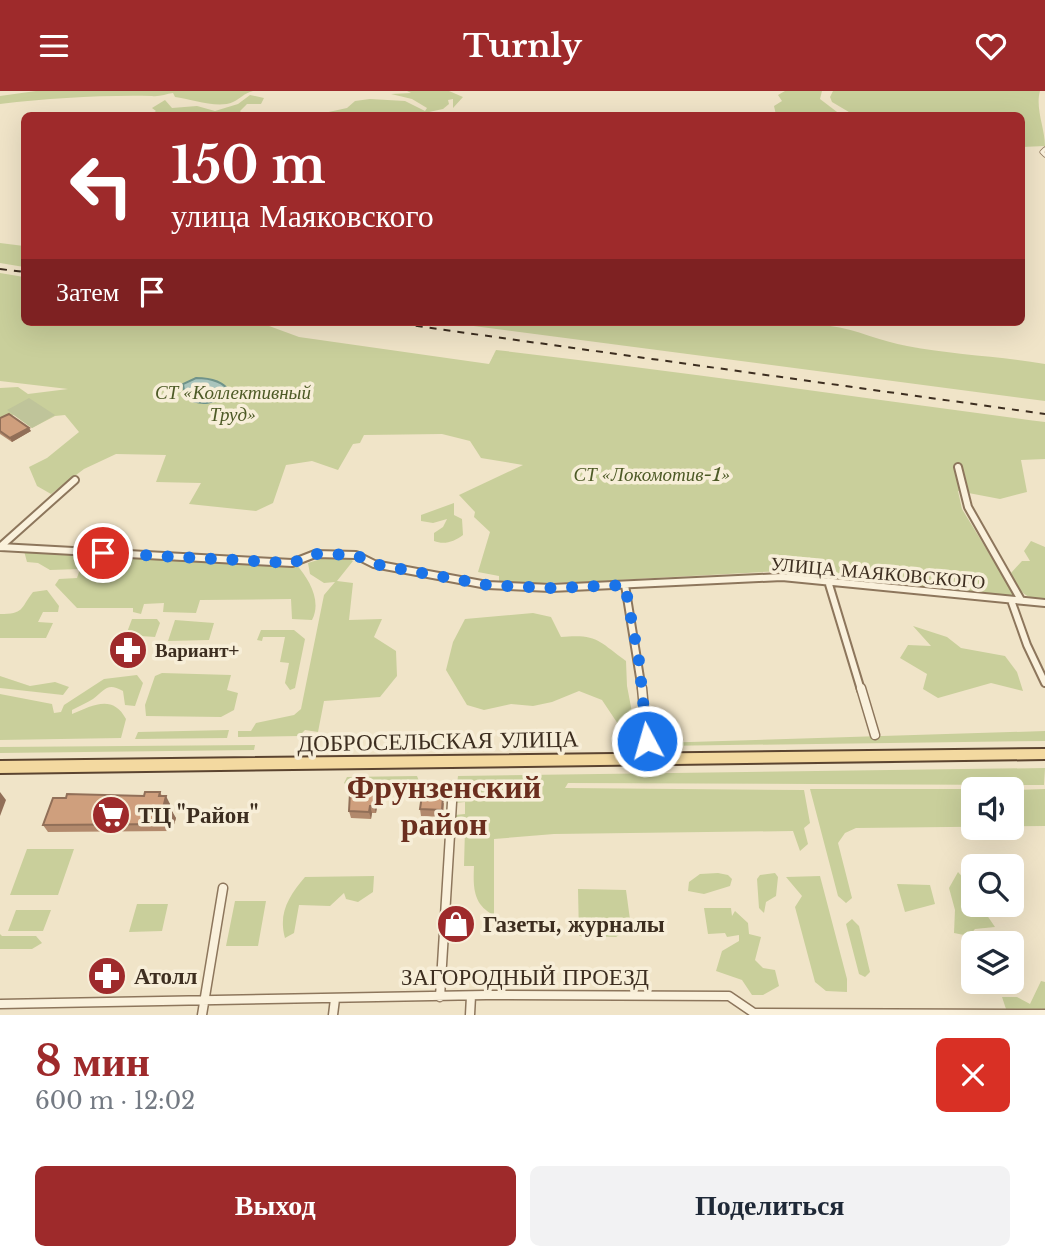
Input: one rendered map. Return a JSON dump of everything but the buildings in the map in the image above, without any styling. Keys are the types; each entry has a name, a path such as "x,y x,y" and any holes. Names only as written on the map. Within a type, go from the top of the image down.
{"main road":[{"name":"ДОБРОСЕЛЬСКАЯ УЛИЦА","path":"0,767 1045,754"}],"street":[{"path":"1045,149 1042,152 1045,155"},
{"path":"958,467 968,507 1021,600"},
{"path":"0,547 75,479"},
{"name":"УЛИЦА МАЯКОВСКОГО","path":"0,547 292,563 315,554 356,555 374,564 487,585 551,588 782,577 1045,603"},
{"path":"828,581 876,735"},
{"path":"625,585 639,661 647,741"},
{"path":"1011,600 1027,645 1045,683"},
{"path":"440,997 453,786"},
{"path":"202,1015 223,888"},
{"path":"470,1015 471,996"},
{"name":"ЗАГОРОДНЫЙ ПРОЕЗД","path":"0,1004 471,996 729,996 754,1013 1045,1014"},
{"path":"333,1015 335,999"}],"green space":[{"path":"36,91 253,91 227,104 204,103 175,97 173,93 157,96 76,97 0,104 0,96"},
{"path":"407,91 449,91 463,97 453,108 453,99 448,100 449,104 443,109 429,112 329,112 347,108 355,101 370,99 405,101 425,111 427,108 412,99 391,94 411,93"},
{"path":"785,91 822,91 820,99 837,112 775,112 774,106 782,101 778,95"},
{"path":"833,91 1040,91 1039,104 1045,146 1025,147 1025,112 849,112 832,102 830,97"},
{"path":"250,95 264,98 261,104 247,104 241,112 154,112 152,108 165,100 172,108 197,106 215,111 238,104"},
{"path":"0,243 21,246 21,266 0,263"},
{"path":"0,273 21,276 21,326 269,326 299,337 489,364 496,350 702,376 1045,422 1045,459 1021,460 1027,492 1000,499 958,491 962,509 1015,596 782,571 499,584 499,576 478,572 490,532 474,517 475,512 459,495 523,465 481,458 470,441 442,434 364,435 360,443 353,444 338,470 312,461 286,465 273,503 256,511 189,504 201,483 156,482 166,455 116,454 84,469 51,494 37,486 29,467 47,458 79,432 65,415 55,416 32,428 14,415 0,418 0,388 18,387 28,394 68,389 0,381"},
{"path":"473,326 830,326 907,346 1045,364 1045,401"},
{"path":"29,398 55,415 32,428 7,410"},
{"path":"454,503 454,515 462,519 463,535 449,542 434,541 434,533 443,527 447,519 433,523 421,521 421,515"},
{"path":"1031,541 1045,547 1045,600 1023,593 1011,573 1022,561 1030,561 1024,551"},
{"path":"24,551 214,563 296,564 313,590 315,613 312,620 292,619 291,599 200,600 196,613 163,612 164,603 144,604 141,614 133,612 133,608 77,608 55,585 59,579 77,578 80,569 50,570 38,563 27,562"},
{"path":"324,558 348,558 353,561 337,581 353,583 349,620 382,619 374,637 396,651 397,676 380,697 324,701 318,732 305,730 299,736 238,737 238,731 251,731 256,723 294,715 301,709 324,595 335,582 324,583 310,574 308,563"},
{"path":"47,590 59,606 58,612 43,612 38,622 53,623 46,638 0,638 0,614 18,612 33,592"},
{"path":"533,613 551,617 561,637 597,640 626,661 627,686 635,728 618,724 602,700 579,691 533,706 511,704 484,710 467,705 446,670 453,642 465,619"},
{"path":"132,619 157,619 160,623 155,637 126,635"},
{"path":"175,620 214,623 209,640 168,641"},
{"path":"913,626 947,637 961,648 1005,656 1017,672 1023,691 991,683 938,698 923,689 927,674 900,658 908,645 931,646"},
{"path":"261,630 294,630 305,639 295,688 290,690 285,683 289,663 280,662 285,637 263,637 262,641 257,640"},
{"path":"162,673 231,675 227,690 238,693 234,710 221,717 146,716 145,705 155,676"},
{"path":"137,675 143,683 135,706 125,705 123,691 110,687 72,710 72,714 102,704 115,706 126,719 121,738 0,740 0,694 52,704 54,713 61,712 64,705 104,679"},
{"path":"0,676 30,686 55,682 69,687 63,695 0,688"},
{"path":"229,730 227,738 135,739 138,732"},
{"path":"1045,731 1045,741 656,746 657,743"},
{"path":"255,745 254,750 0,753 0,747"},
{"path":"1045,768 1044,785 1024,785 1024,777 961,777 961,785 568,783 565,788 804,790 810,823 804,828 808,844 800,851 793,831 554,834 494,839 494,915 478,901 474,888 474,866 464,866 465,829 454,828 455,815 465,814 465,802 455,803 456,791 519,788 520,784 457,784 458,776"},
{"path":"417,776 419,781 415,785 348,786 344,783 347,777"},
{"path":"810,789 961,789 961,827 856,828 845,833 838,843 852,898 846,903 838,896"},
{"path":"1045,789 1045,826 1024,826 1024,790"},
{"path":"27,849 74,849 58,895 10,895"},
{"path":"958,872 961,876 961,917 988,917 995,927 961,931 961,934 954,933 955,910 949,888"},
{"path":"775,873 778,877 776,896 766,902 764,913 759,908 757,879 760,875"},
{"path":"700,874 728,875 732,879 730,886 704,894 688,891 689,882"},
{"path":"374,876 373,892 358,902 346,899 344,893 330,906 299,905 294,933 285,938 283,921 286,905 305,877"},
{"path":"820,876 847,979 847,992 826,991 815,982 795,907 802,896 786,877"},
{"path":"897,884 930,885 935,904 905,912"},
{"path":"578,889 626,890 631,927 616,937 579,936"},
{"path":"235,901 266,901 258,946 226,946"},
{"path":"137,904 168,904 162,931 129,932"},
{"path":"704,908 731,908 732,916 735,911 748,923 749,934 761,937 755,960 763,968 775,970 779,986 763,995 752,995 742,980 716,971 722,951 739,941 739,935 727,937 725,933 708,934"},
{"path":"16,910 51,910 43,931 8,931"},
{"path":"852,919 859,926 870,972 865,977 859,974 846,924"},
{"path":"0,934 36,936 42,943 32,949 0,949"},
{"path":"1041,981 1045,982 1045,1015 1008,1015 1002,997 1017,997 1030,1004"}],"water":[{"path":"196,378 215,381 230,392 208,403 191,400 185,397 183,384"}],"railway":[{"path":"0,269 21,272"},
{"path":"417,326 1045,414"}],"place":[{"name":"Вариант+","path":"128,650"},
{"name":"ТЦ \"Район\"","path":"111,815"},
{"name":"Газеты, журналы","path":"456,924"},
{"name":"Атолл","path":"107,976"}],"district":[{"name":"Фрунзенский район","path":"444,806"}],"route":[{"path":"103,553 292,563 315,554 356,555 374,564 487,585 551,588 625,585 639,661 647,741"}],"park label":[{"name":"СТ «Коллективный Труд»","path":"233,403"},
{"name":"СТ «Локомотив-1»","path":"652,474"}]}
